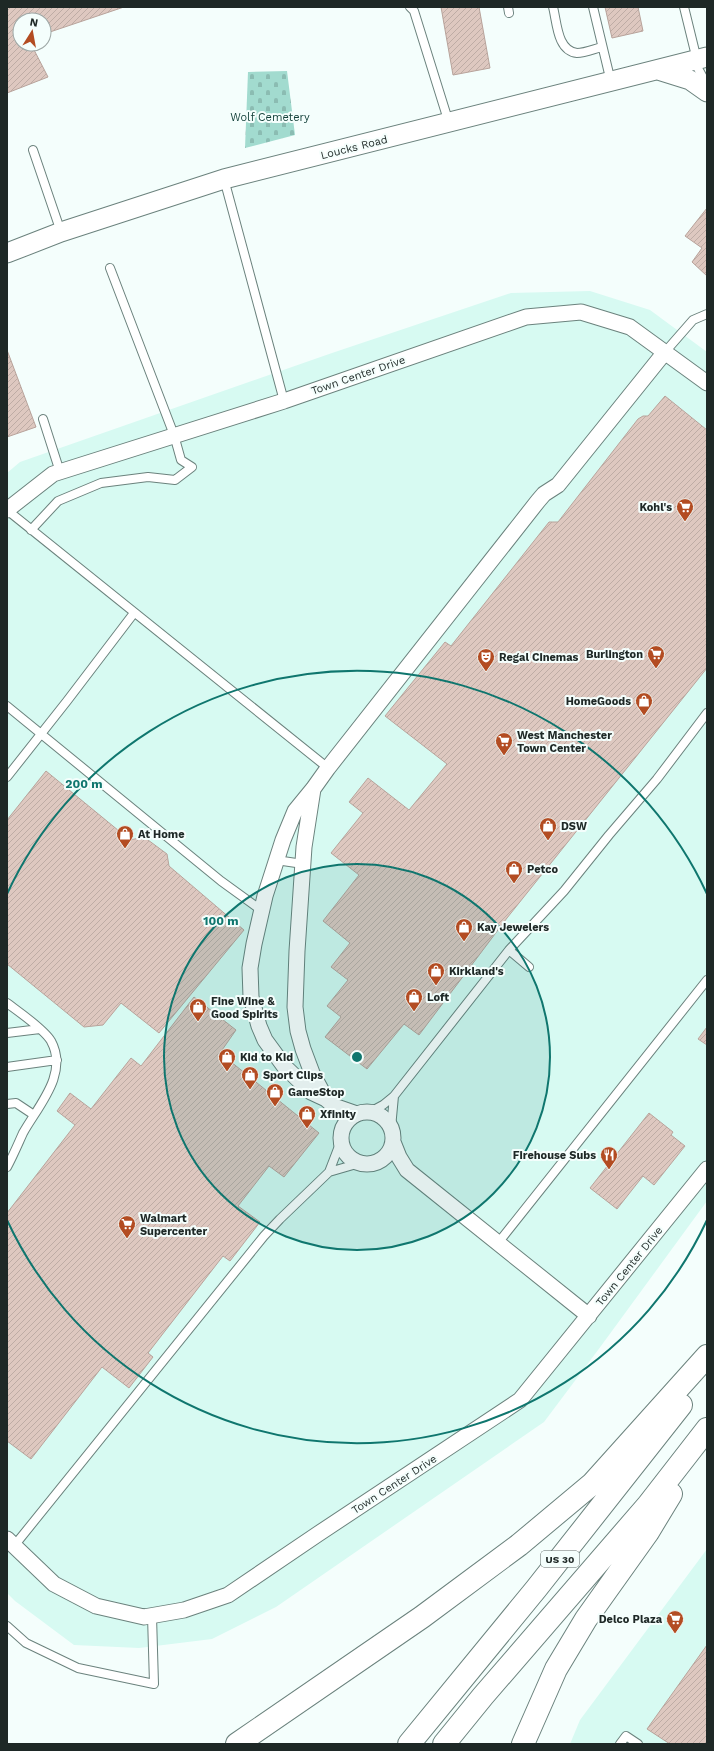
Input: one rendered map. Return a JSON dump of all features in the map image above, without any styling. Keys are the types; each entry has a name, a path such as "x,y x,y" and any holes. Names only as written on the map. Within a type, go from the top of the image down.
{"highway":[{"path":"237,1744 422,1617 519,1545 592,1484 707,1356"},
{"name":"US 30","path":"409,1744 536,1589 707,1372"},
{"name":"US 30","path":"444,1744 483,1696 648,1505 707,1429"},
{"path":"524,1744 556,1669 586,1619 648,1532 707,1434"}],"street":[{"name":"Loucks Road","path":"7,253 61,232 224,179 699,59"},
{"path":"658,70 690,80 707,92"},
{"name":"Town Center Drive","path":"7,510 53,474 284,401 526,317 581,312 630,327 707,383"},
{"path":"407,1170 386,1165 364,1164 350,1159 345,1154 330,1102 299,1067 265,1040 259,1026 251,997 250,968 261,910 276,860 287,827 295,811 313,790 328,768 538,501 544,494 558,485 664,352"},
{"path":"313,790 303,864 295,1000 299,1067 311,1092 330,1102 363,1113 382,1117 392,1135 397,1154 407,1170 589,1316"},
{"path":"341,1136 346,1122 363,1113"},
{"path":"364,1164 382,1160 387,1155 392,1135"},
{"name":"Town Center Drive","path":"11,1543 54,1584 96,1606 144,1617 184,1610 228,1595 520,1400 707,1169"}],"lane":[{"path":"410,7 414,11 449,122"},
{"path":"553,7 562,43 566,48 578,53 602,47"},
{"path":"592,7 611,82"},
{"path":"684,7 707,85"},
{"path":"33,150 61,232"},
{"path":"224,179 284,401"},
{"path":"31,530 58,501 101,483 148,477 175,480 192,467 182,460 174,435 110,268"},
{"path":"664,352 693,320 707,314"},
{"path":"44,420 60,472"},
{"path":"7,510 328,768"},
{"path":"7,777 42,734 134,612"},
{"path":"7,706 221,881 261,910"},
{"path":"363,1113 383,1105 394,1096 476,995 509,950 564,891 657,779 707,713"},
{"path":"276,860 303,864"},
{"path":"509,950 529,967"},
{"path":"498,1243 707,980"},
{"path":"7,1003 40,1029 51,1040 57,1060 51,1087 10,1153 7,1166"},
{"path":"7,1033 40,1029"},
{"path":"7,1067 57,1060"},
{"path":"392,1135 394,1096"},
{"path":"7,1104 16,1103 34,1115"},
{"path":"11,1543 264,1236 328,1172 341,1136"},
{"path":"328,1172 364,1164"},
{"path":"7,1626 26,1643 78,1668 154,1684 152,1616"},
{"path":"620,1744 626,1736 638,1744"}],"shaded area":[{"name":"West Manchester Town Center","path":"590,291 650,310 707,352 707,1201 544,1422 276,1607 212,1639 139,1648 74,1645 15,1601 7,1593 7,473 20,462 332,353 511,293"},
{"name":"Delco Plaza","path":"707,1549 707,1744 570,1744 580,1720"}],"green space":[{"name":"Wolf Cemetery","path":"287,71 295,135 245,148 248,72"}],"building":[{"path":"7,7 124,7 52,31 52,12 12,12 12,52 35,52 48,77 7,93"},
{"path":"441,7 479,7 490,68 453,75"},
{"path":"605,7 638,7 643,31 612,38"},
{"path":"707,208 707,276 692,262 702,248 685,236"},
{"path":"7,350 36,427 7,437"},
{"path":"665,396 707,430 707,668 507,918 419,1035 404,1024 367,1069 325,1037 341,1017 327,1006 348,980 331,967 350,943 323,921 359,875 331,853 363,813 349,802 368,778 409,810 447,764 385,716 445,642 451,646 549,522 558,522 638,419 643,416 648,416"},
{"path":"46,771 130,840 144,837 167,854 169,866 244,930 159,1033 121,1003 103,1025 84,1027 7,964 7,820"},
{"name":"Walmart Supercenter","path":"194,997 236,1030 220,1053 319,1133 284,1177 269,1166 238,1206 260,1222 230,1261 223,1256 148,1353 153,1357 129,1388 102,1367 31,1459 7,1441 7,1213 75,1125 57,1111 70,1093 91,1109 131,1058 141,1066"},
{"path":"707,1027 707,1045 698,1039"},
{"path":"649,1113 673,1132 671,1135 685,1146 654,1185 643,1176 617,1209 590,1188"},
{"path":"707,1645 707,1744 670,1744 647,1729"}],"place":[{"name":"Kohl's","path":"685,522"},
{"name":"Burlington","path":"656,669"},
{"name":"Regal Cinemas","path":"486,672"},
{"name":"HomeGoods","path":"644,716"},
{"name":"West Manchester Town Center","path":"504,756"},
{"name":"DSW","path":"548,841"},
{"name":"At Home","path":"125,849"},
{"name":"Petco","path":"514,884"},
{"name":"Kay Jewelers","path":"464,942"},
{"name":"Kirkland's","path":"436,986"},
{"name":"Loft","path":"414,1012"},
{"name":"Fine Wine & Good Spirits","path":"198,1022"},
{"name":"Kid to Kid","path":"227,1072"},
{"name":"Sport Clips","path":"250,1090"},
{"name":"GameStop","path":"275,1107"},
{"name":"Xfinity","path":"307,1129"},
{"name":"Firehouse Subs","path":"609,1170"},
{"name":"Walmart Supercenter","path":"127,1239"},
{"name":"Delco Plaza","path":"675,1634"}]}
